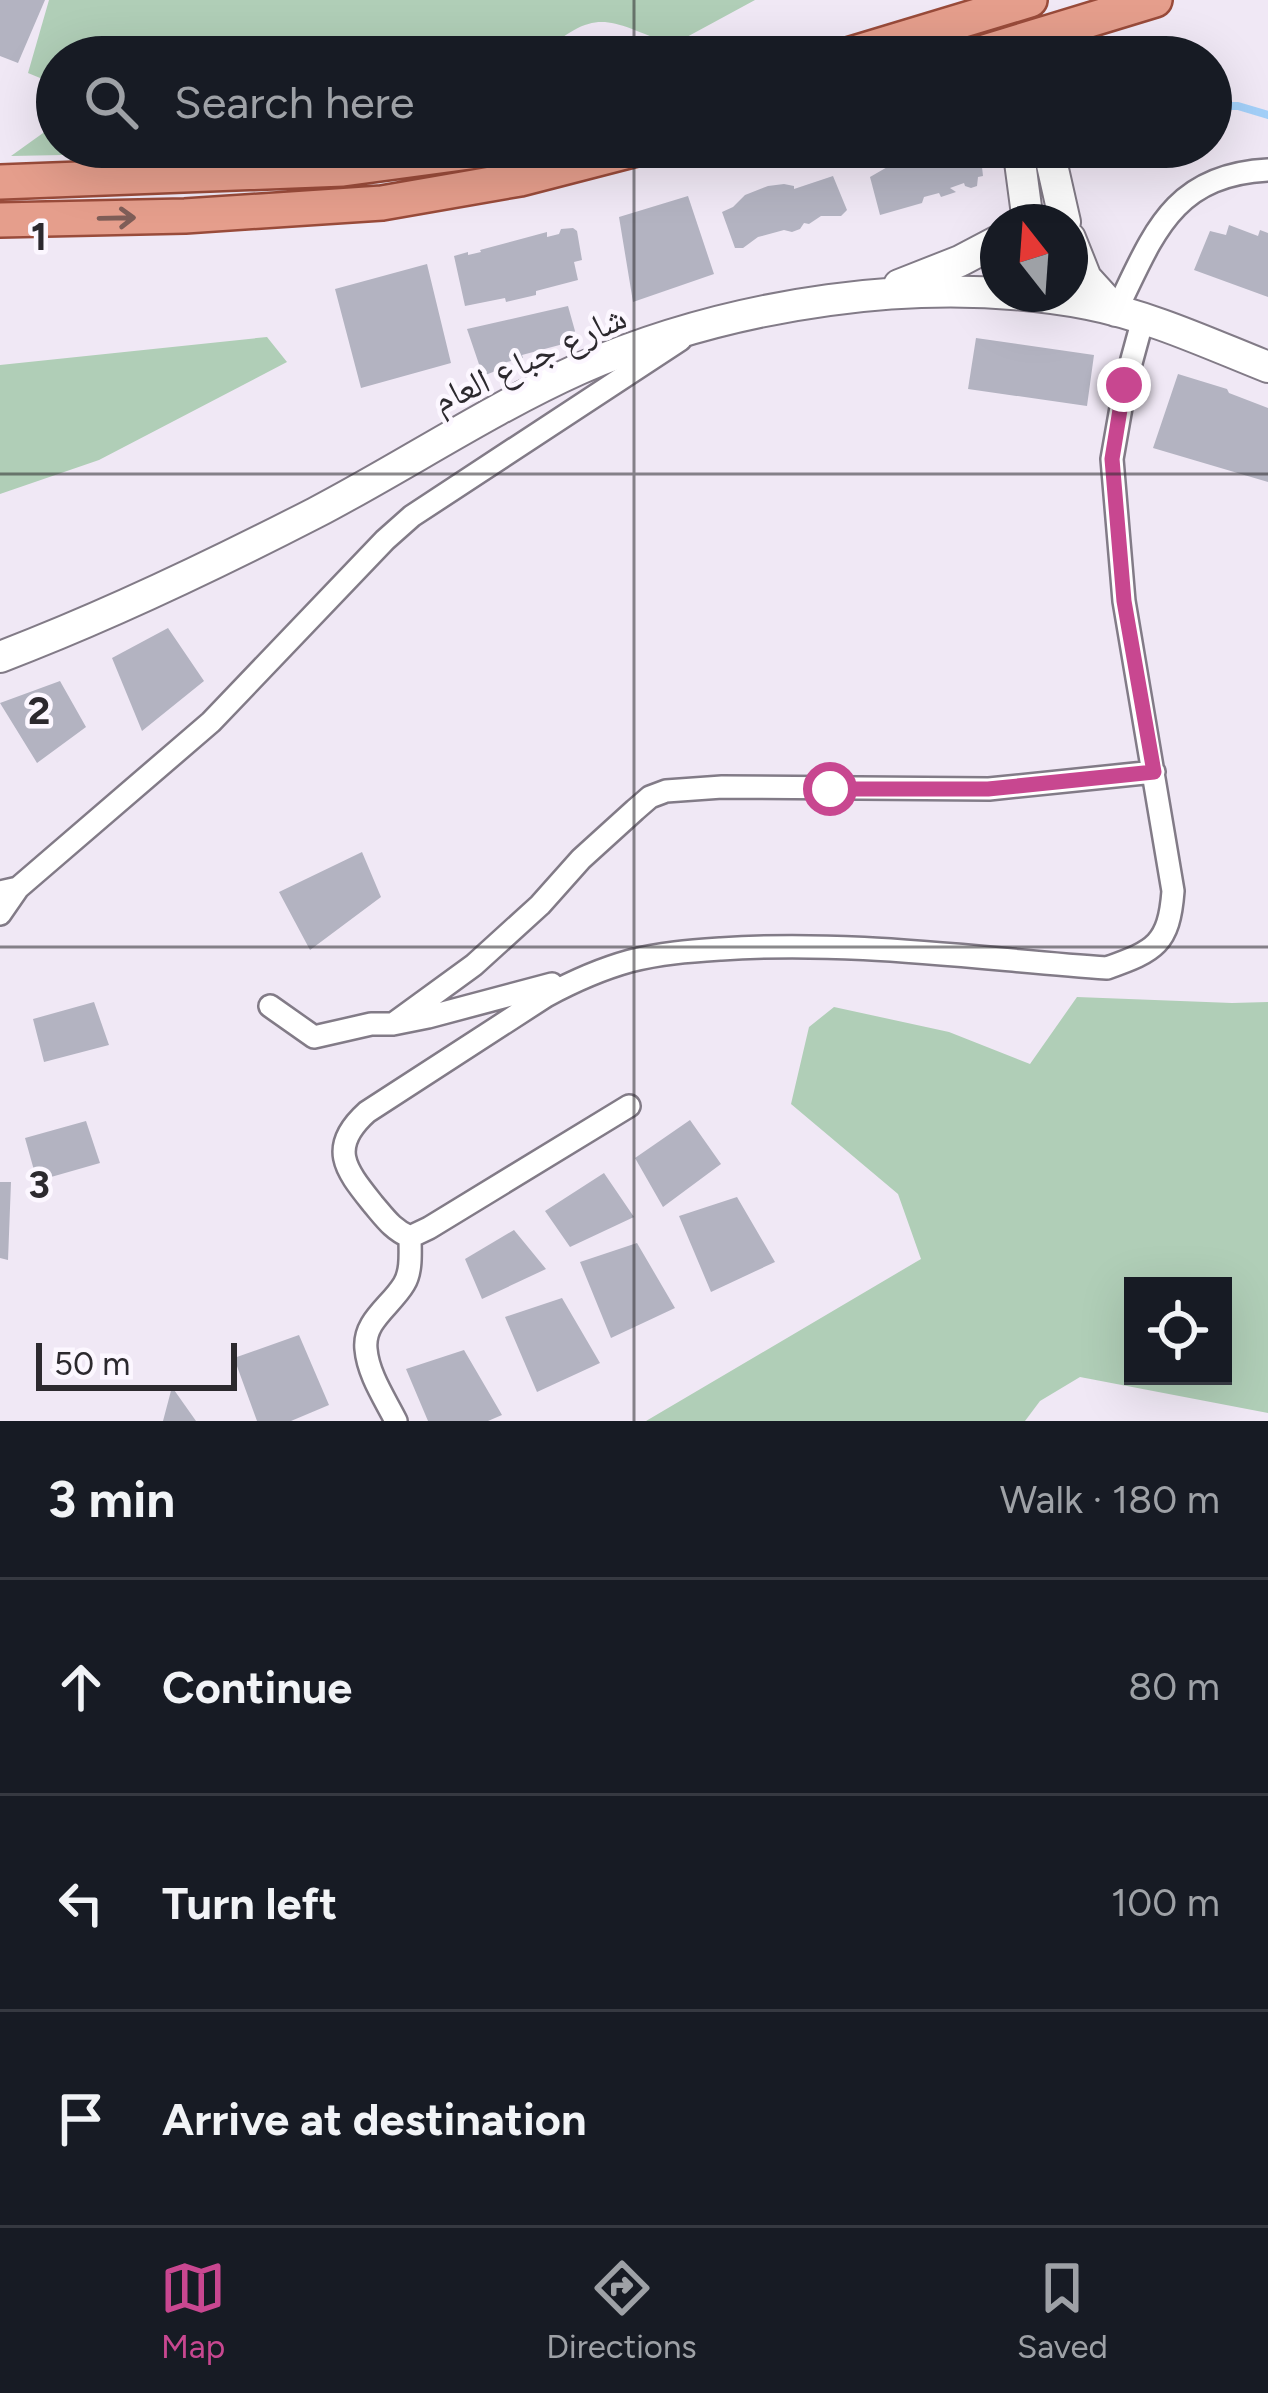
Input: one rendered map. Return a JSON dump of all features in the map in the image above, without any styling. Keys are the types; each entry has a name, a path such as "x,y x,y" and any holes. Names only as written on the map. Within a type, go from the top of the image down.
{"main road":[{"path":"1012,36 1070,26 1155,0"},
{"path":"908,36 934,28 998,36"},
{"path":"0,182 350,168"},
{"path":"0,220 185,216 382,203 563,168"},
{"path":"1020,168 1023,204"},
{"path":"1053,168 1061,204"},
{"path":"873,295 980,251"},
{"path":"1088,280 1129,315"},
{"name":"شارع جباع العام","path":"0,657 74,629 316,512 579,369 705,323 832,298 980,294"},
{"name":"شارع جباع العام","path":"1088,305 1129,315 1268,367"}],"street":[{"path":"270,1006 314,1037 428,1017 651,956 758,946 887,950 1107,968 1144,955 1157,944 1171,919 1173,891 1124,601 1112,459 1129,315 1157,226 1174,207 1224,178 1268,170"},
{"path":"0,914 9,890 212,722 412,516 705,323"},
{"path":"393,1024 474,965 540,905 581,859 650,797 666,790 988,789 1154,772"},
{"path":"410,1237 393,1228 349,1174 344,1148 356,1122 545,996 599,971"},
{"path":"410,1237 629,1106"},
{"path":"395,1421 370,1368 366,1338 406,1282 410,1237"}],"green space":[{"path":"49,0 755,0 689,36 649,36 602,22 565,36 39,36"},
{"path":"36,45 36,76 28,73"},
{"path":"36,138 36,156 11,156"},
{"path":"267,337 287,362 99,460 0,494 0,365"},
{"path":"1077,997 1268,1002 1268,1413 1080,1377 1040,1401 1025,1421 646,1421 921,1259 898,1194 791,1104 809,1027 834,1007 949,1032 1030,1064"}],"building":[{"path":"0,0 45,0 18,63 0,56"},
{"path":"886,168 982,168 983,176 978,177 977,186 964,183 950,188 956,192 924,197 922,203 880,215 870,177"},
{"path":"833,176 847,210 841,216 821,216 792,232 758,237 735,248 722,212 745,195 784,184 794,189"},
{"path":"688,196 714,274 633,302 619,217"},
{"path":"1229,225 1258,236 1260,230 1268,233 1268,297 1194,270 1210,231 1226,235"},
{"path":"573,228 582,260 574,262 578,280 506,302 505,298 465,306 454,256"},
{"path":"427,264 451,363 361,388 335,289"},
{"path":"568,306 575,331 567,343 522,355 483,376 467,329"},
{"path":"976,338 1094,355 1087,406 968,389"},
{"path":"1178,374 1268,408 1268,482 1153,448"},
{"path":"168,628 204,681 142,731 112,658"},
{"path":"60,681 86,727 37,763 0,703"},
{"path":"362,852 381,897 310,950 279,892"},
{"path":"94,1002 109,1045 44,1062 33,1019"},
{"path":"690,1120 721,1164 663,1207 635,1158"},
{"path":"86,1121 100,1163 37,1181 25,1138"},
{"path":"604,1173 634,1217 570,1247 545,1211"},
{"path":"0,1182 11,1182 8,1260 0,1258"},
{"path":"737,1197 775,1262 711,1292 679,1216"},
{"path":"514,1230 546,1269 482,1299 465,1259"},
{"path":"637,1243 675,1308 611,1338 580,1262"},
{"path":"562,1298 600,1363 537,1392 505,1317"},
{"path":"299,1335 329,1405 291,1421 257,1421 234,1358"},
{"path":"464,1350 502,1415 488,1421 428,1421 406,1369"},
{"path":"172,1387 196,1421 163,1421"}],"waterway":[{"path":"1232,106 1268,115"}],"route":[{"path":"830,789 988,789 1154,772 1124,601 1112,459 1124,385"}]}
